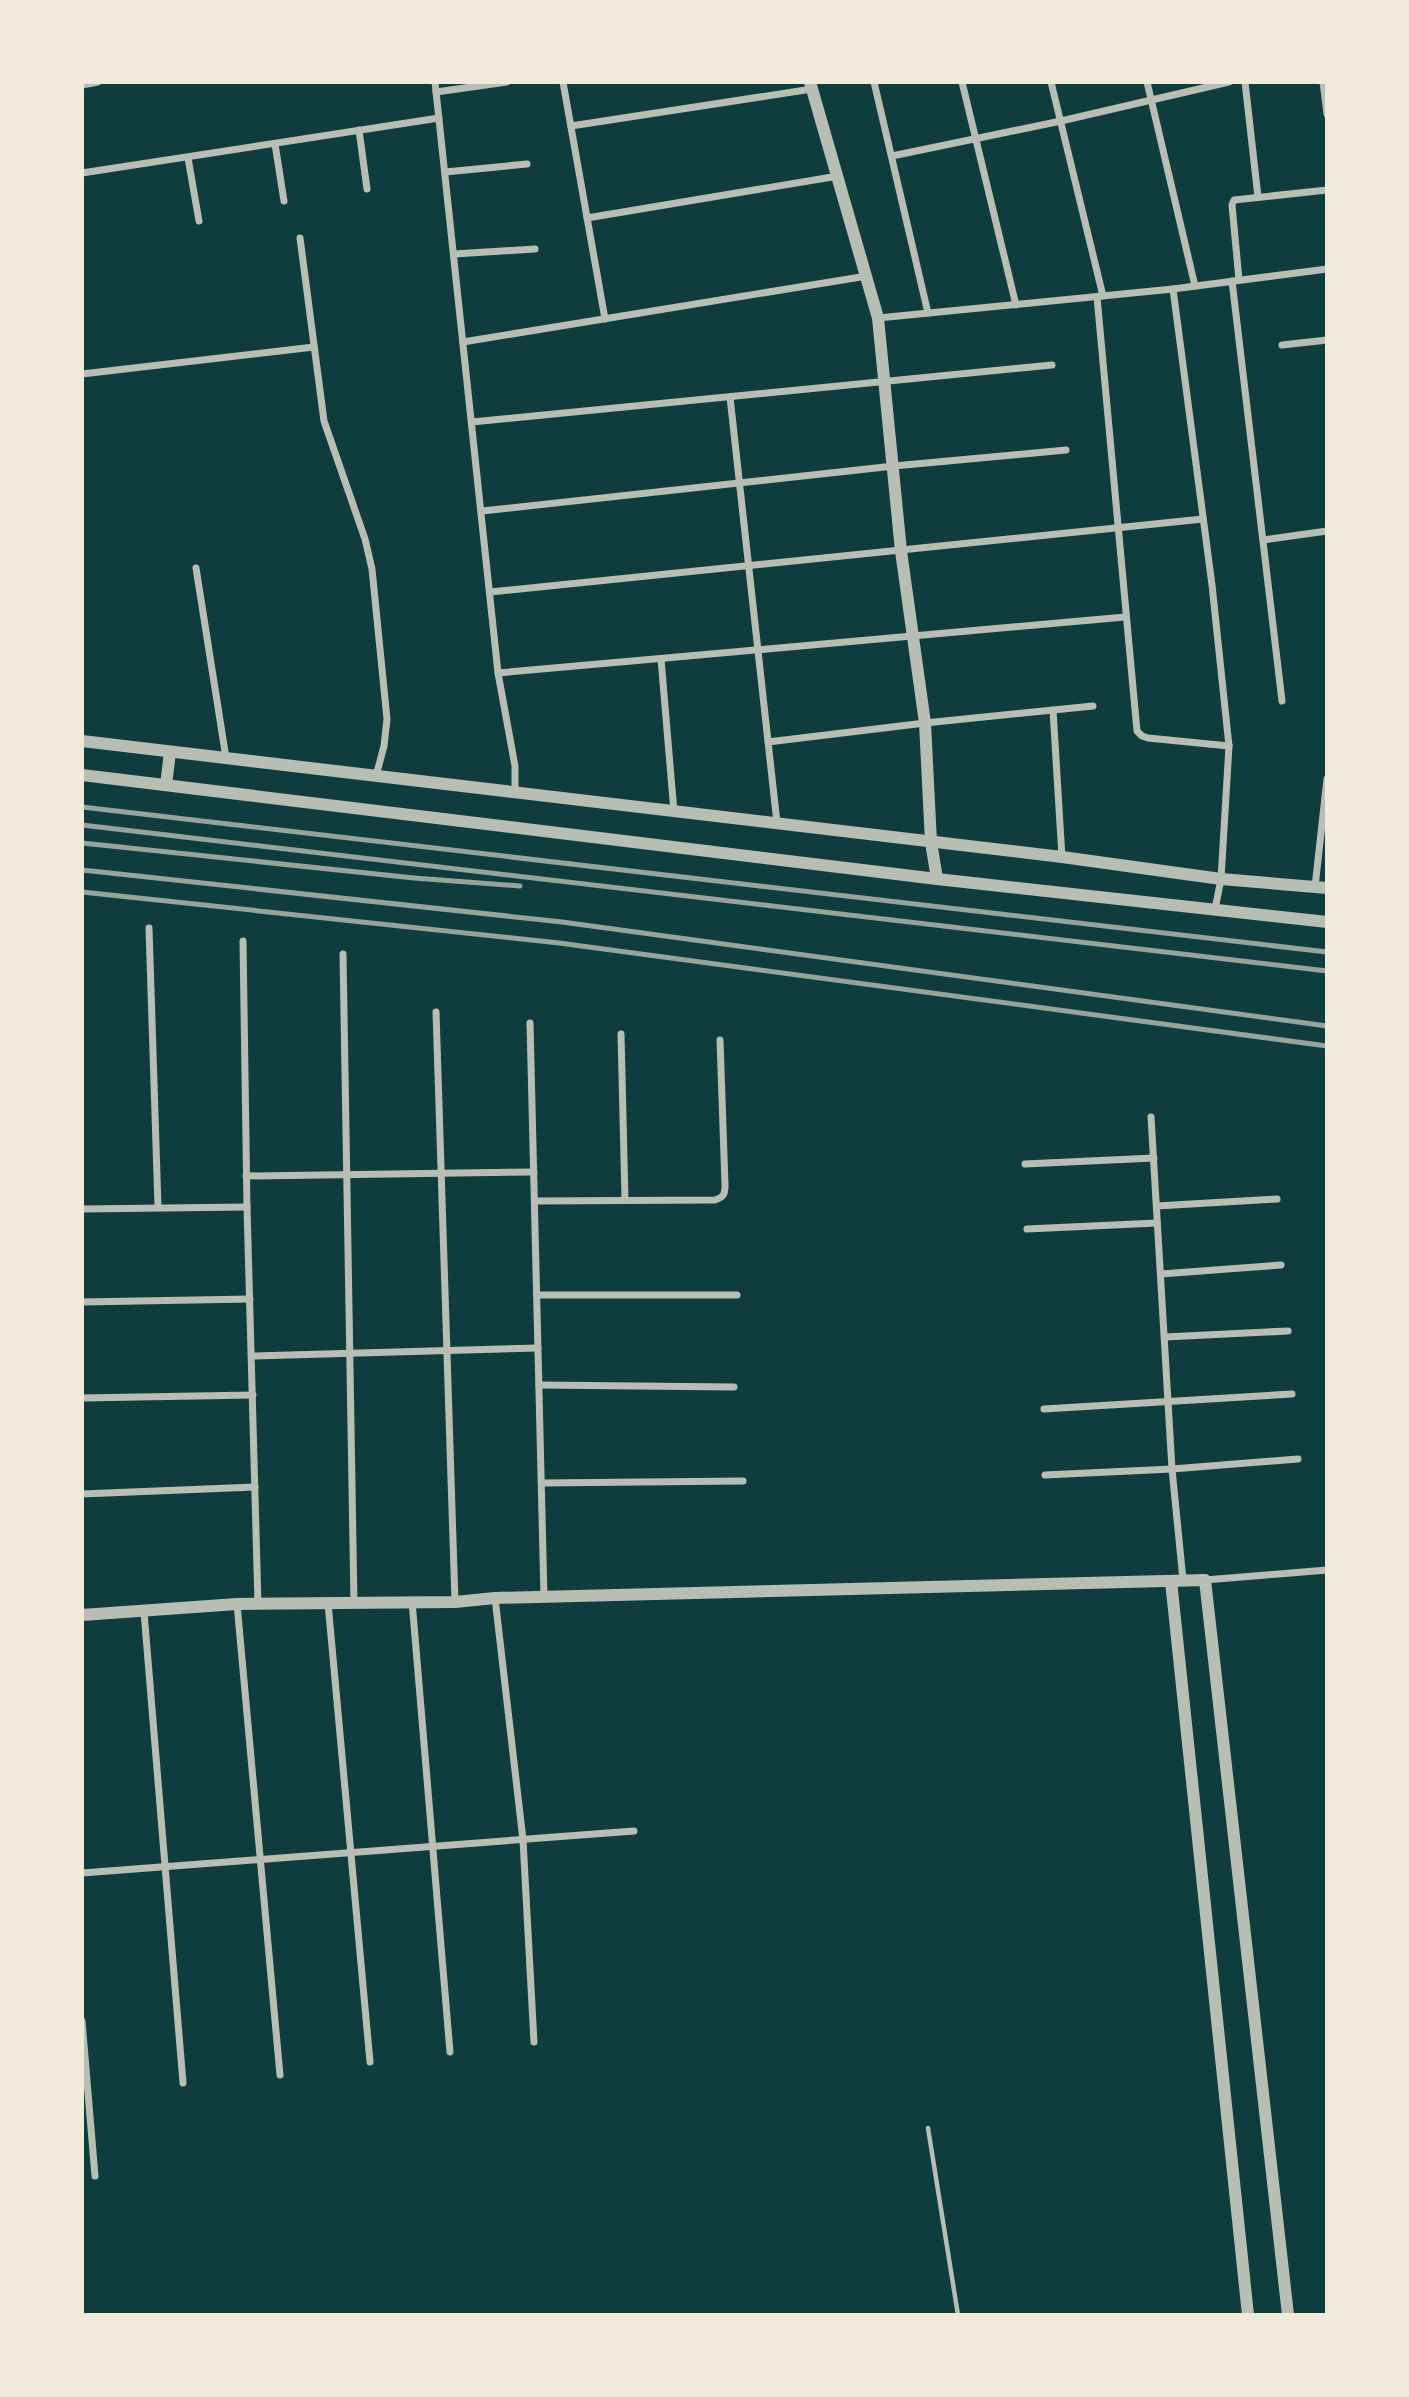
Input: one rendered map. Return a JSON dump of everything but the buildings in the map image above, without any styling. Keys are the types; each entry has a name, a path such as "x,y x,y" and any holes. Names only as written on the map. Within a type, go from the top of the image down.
{"street":[{"path":"82,85 98,82"},
{"path":"435,82 498,674 515,766 515,793"},
{"path":"436,92 507,82"},
{"path":"563,82 605,318"},
{"path":"874,82 928,313"},
{"path":"962,82 1016,305"},
{"path":"1051,82 1100,297 1117,527 1137,731 1148,738 1229,746"},
{"path":"1147,82 1195,286"},
{"path":"892,156 1229,82"},
{"path":"1245,82 1258,197"},
{"path":"1323,82 1327,114"},
{"path":"571,126 811,86 878,318 901,551 925,723 931,842 937,879"},
{"path":"82,173 439,118"},
{"path":"359,130 367,189"},
{"path":"275,144 284,201"},
{"path":"188,158 199,221"},
{"path":"445,173 527,164"},
{"path":"587,218 838,176"},
{"path":"1282,701 1235,281 1232,205 1234,200 1238,199 1327,190"},
{"path":"300,238 328,435 365,539 372,569 387,719 384,746 376,776"},
{"path":"454,254 535,249"},
{"path":"878,318 1100,297 1327,269"},
{"path":"463,342 867,276"},
{"path":"1173,289 1229,746 1221,879 1215,909"},
{"path":"1282,345 1327,340"},
{"path":"82,374 314,347"},
{"path":"472,422 1052,365"},
{"path":"730,397 777,824"},
{"path":"482,511 1066,450"},
{"path":"490,592 1203,519"},
{"path":"1263,540 1327,531"},
{"path":"196,568 226,758"},
{"path":"498,674 1125,617"},
{"path":"661,659 674,812"},
{"path":"768,742 1093,706"},
{"path":"1053,710 1062,857"},
{"path":"82,741 1062,857 1221,879 1321,888 1327,779"},
{"path":"166,785 170,752"},
{"path":"82,775 937,879 1327,922"},
{"path":"149,928 158,1207"},
{"path":"243,941 246,1176 258,1604"},
{"path":"343,954 354,1604"},
{"path":"436,1012 455,1602"},
{"path":"530,1023 544,1597"},
{"path":"621,1034 625,1200"},
{"path":"535,1201 722,1198 725,1194 720,1040"},
{"path":"1152,1117 1177,1580 1248,2315"},
{"path":"1025,1164 1154,1158"},
{"path":"246,1176 534,1172"},
{"path":"1157,1206 1277,1199"},
{"path":"82,1209 247,1207"},
{"path":"1027,1229 1157,1223"},
{"path":"1161,1274 1282,1265"},
{"path":"537,1295 737,1295"},
{"path":"82,1302 250,1299"},
{"path":"1165,1337 1287,1331"},
{"path":"252,1356 538,1348"},
{"path":"539,1385 734,1387"},
{"path":"1044,1409 1292,1394"},
{"path":"82,1398 253,1395"},
{"path":"1045,1475 1298,1459"},
{"path":"541,1483 743,1481"},
{"path":"82,1494 255,1487"},
{"path":"82,1615 237,1604 455,1602 495,1598 1205,1580 1327,1570"},
{"path":"1205,1580 1288,2315"},
{"path":"495,1598 523,1840 534,2042"},
{"path":"412,1601 450,2052"},
{"path":"328,1603 370,2062"},
{"path":"237,1604 280,2075"},
{"path":"144,1612 183,2083"},
{"path":"82,1873 634,1831"},
{"path":"82,2021 95,2176"}],"lane":[{"path":"928,2128 958,2315"}],"railway":[{"path":"82,807 1327,952"},
{"path":"82,825 1327,971"},
{"path":"82,843 414,878 520,886"},
{"path":"82,870 562,922 1327,1026"},
{"path":"82,892 559,943 1327,1046"}]}
